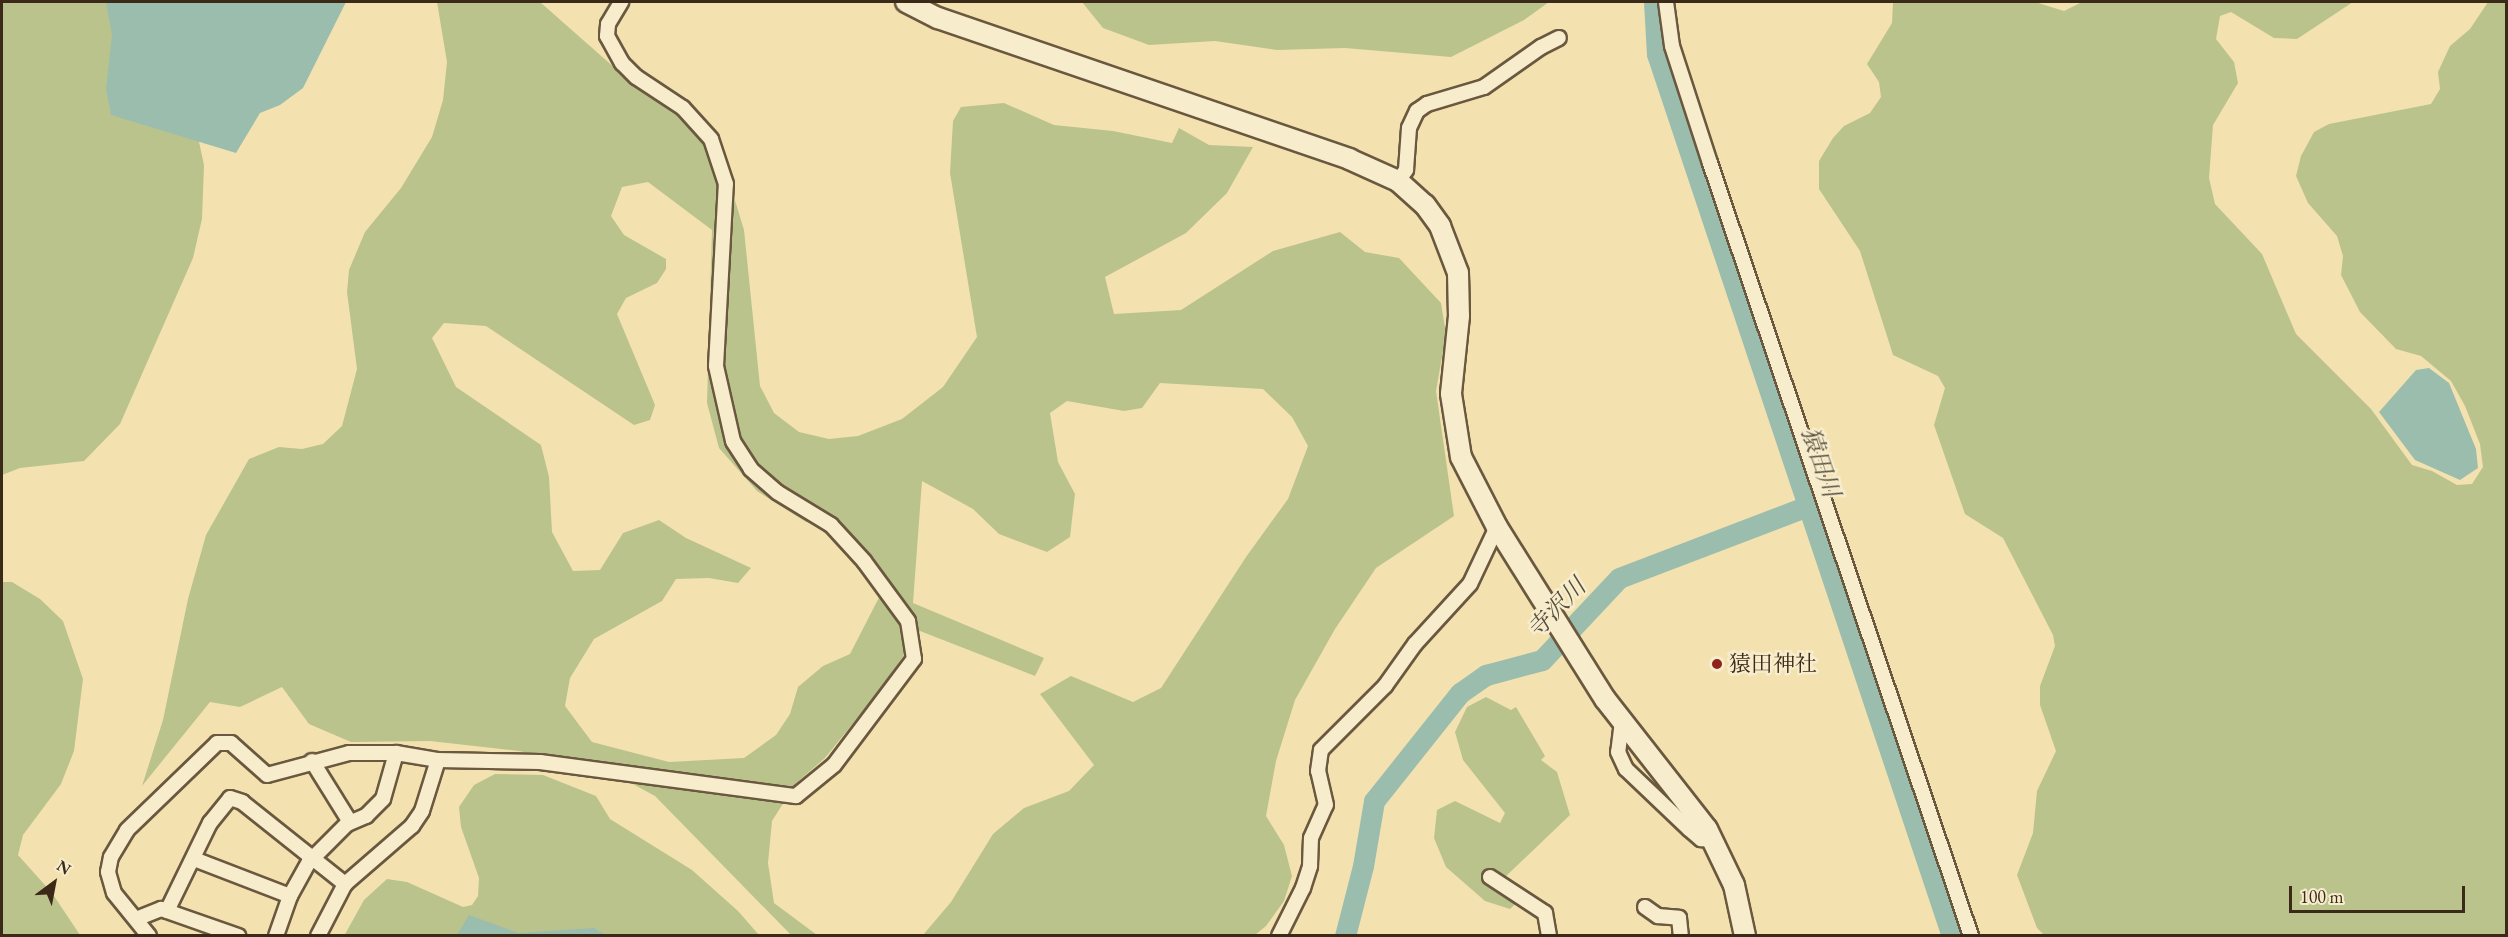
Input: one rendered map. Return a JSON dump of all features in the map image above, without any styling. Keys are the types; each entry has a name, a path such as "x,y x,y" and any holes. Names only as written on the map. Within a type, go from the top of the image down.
{"street":[{"path":"149,936 114,893 108,872 111,857 126,831 203,753 217,743 231,743 267,775 348,753 396,753 438,760 540,762 796,796 834,765 914,659 908,621 864,561 831,525 777,492 751,468 733,441 716,366 726,184 711,139 683,108 644,83 622,63 608,36 608,24 621,2"},
{"path":"906,2 938,18 1349,159 1398,181 1425,205 1452,250 1459,306 1451,394 1455,432 1461,457 1497,527 1622,721 1712,840 1734,885 1745,936"},
{"path":"1666,2 1672,46 1710,163 1971,936"},
{"path":"1398,181 1406,170 1409,128 1417,111 1426,104 1484,87 1541,47 1559,38"},
{"path":"1279,936 1303,888 1310,866 1311,838 1323,818 1326,805 1318,771 1321,750 1384,686 1415,644 1470,584 1497,527"},
{"path":"1622,721 1618,752 1626,769 1689,829 1701,838 1712,840"},
{"path":"276,936 290,896 313,858 350,822 366,816 383,799 396,753"},
{"path":"318,936 345,884 412,826 422,811 438,760"},
{"path":"312,761 350,822"},
{"path":"167,911 210,823 230,798 242,802 345,884"},
{"path":"194,859 290,896"},
{"path":"1490,878 1545,912 1549,936"},
{"path":"1645,907 1658,916 1679,918 1681,936"},
{"path":"136,919 161,909 238,936"}],"green space":[{"path":"2,2 186,2 187,86 204,165 202,219 193,258 120,424 84,461 20,468 2,475"},
{"path":"437,2 540,2 633,84 686,122 727,174 744,230 760,386 774,413 799,432 829,439 858,436 902,419 943,387 977,337 950,173 953,121 961,107 1004,103 1054,125 1113,131 1172,143 1179,128 1209,145 1253,147 1227,193 1186,233 1105,277 1114,314 1181,310 1273,251 1340,232 1365,252 1399,258 1441,303 1446,334 1436,391 1454,516 1376,568 1335,629 1295,700 1276,761 1266,816 1284,845 1292,876 1284,901 1266,926 1255,935 923,935 951,902 993,834 1024,808 1069,791 1094,765 1040,694 1071,676 1133,702 1161,688 1246,557 1288,499 1308,446 1292,417 1263,389 1160,383 1142,408 1124,411 1067,401 1050,413 1058,462 1075,494 1070,537 1047,552 999,534 973,509 922,481 913,603 1044,658 1035,676 920,631 883,686 825,758 796,783 772,821 768,863 774,903 817,935 791,935 655,796 609,771 519,751 430,741 351,742 309,724 282,687 240,707 210,702 142,786 163,720 188,599 206,535 249,459 279,447 302,449 323,444 342,426 357,369 347,292 349,270 365,232 401,188 432,137 443,100 447,62","holes":["648,182 712,230 707,403 719,448 757,491 806,522 843,526 888,580 850,654 823,666 798,687 790,714 776,735 744,758 669,762 592,742 565,706 570,678 594,639 662,601 676,579 709,578 738,583 751,568 686,538 659,520 623,533 600,570 573,571 552,532 549,477 541,445 456,387 432,338 444,323 486,326 634,425 650,420 655,405 617,314 626,298 657,283 666,269 666,259 624,235 611,216 622,187"]},
{"path":"1082,2 1549,2 1524,20 1451,57 1345,48 1277,50 1215,41 1149,45 1103,28"},
{"path":"1893,2 2035,2 2064,11 2082,2 2353,2 2297,39 2274,38 2231,12 2220,16 2216,39 2234,62 2238,83 2213,125 2209,178 2215,204 2262,254 2296,334 2371,409 2412,465 2432,471 2457,485 2472,484 2483,467 2480,444 2465,406 2451,381 2421,356 2396,349 2360,312 2341,275 2343,256 2337,236 2308,203 2296,176 2301,156 2314,132 2329,124 2431,104 2440,89 2438,72 2450,46 2470,29 2488,2 2506,2 2506,935 2045,936 2037,928 2017,875 2033,833 2037,791 2056,751 2040,705 2040,686 2055,646 2053,635 2003,538 1965,514 1934,425 1945,388 1938,376 1893,355 1860,251 1819,189 1819,161 1833,138 1844,126 1870,113 1881,97 1879,82 1867,64 1892,23"},
{"path":"2,582 12,582 40,599 63,621 83,679 74,751 61,784 23,835 18,855 52,893 80,935 2,935"},
{"path":"1486,697 1511,710 1516,707 1545,756 1541,760 1557,772 1570,815 1503,879 1526,894 1510,909 1485,901 1446,867 1434,838 1437,810 1455,801 1500,823 1505,813 1463,760 1455,732 1467,707"},
{"path":"495,774 543,775 596,796 610,819 692,870 738,911 759,935 344,936 364,900 387,879 407,882 463,907 472,905 478,896 479,878 461,827 459,807 474,785"}],"shaded area":[{"path":"106,2 346,2 303,88 280,105 260,113 236,153 111,115 106,89 112,35"},
{"path":"2429,368 2449,383 2476,449 2478,468 2460,480 2415,460 2379,412 2416,370"},
{"path":"469,915 518,933 594,928 606,935 457,935"}],"waterway":[{"name":"猿田川","path":"1654,2 1657,54 1952,936"},
{"name":"寺沢川","path":"1345,936 1363,866 1374,801 1460,693 1486,675 1542,660 1619,578 1808,506"}],"place":[{"name":"猿田神社","path":"1717,664"}]}
